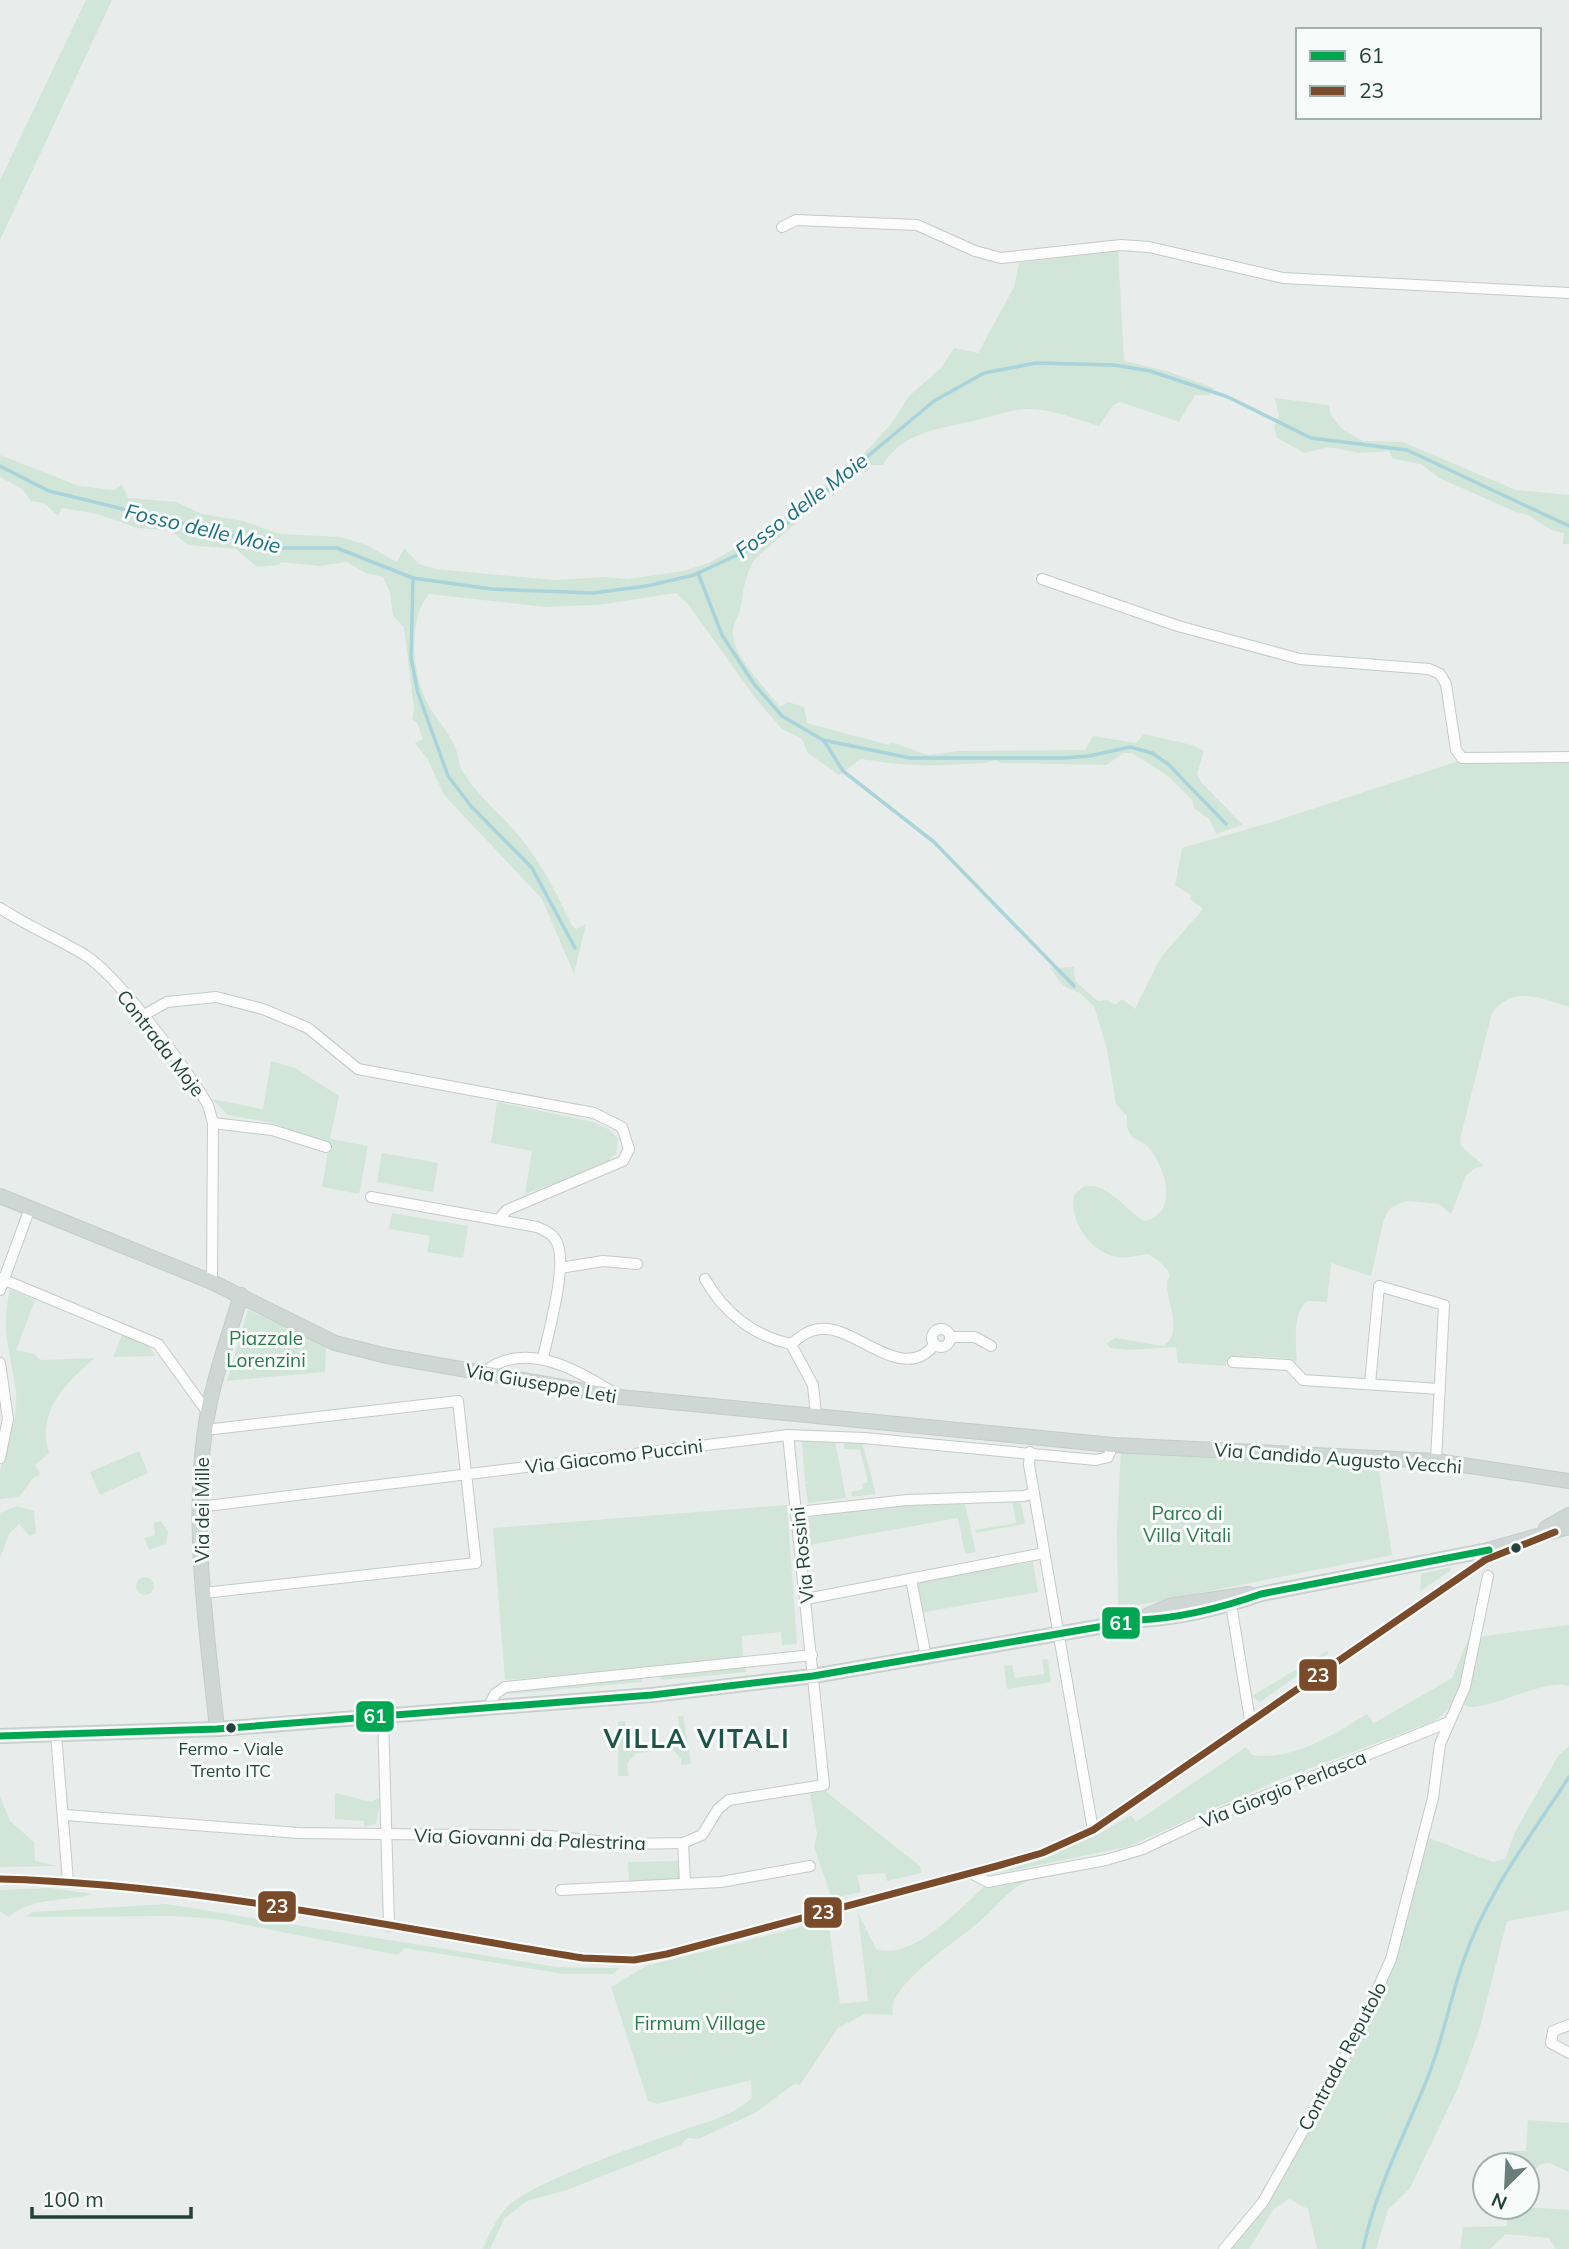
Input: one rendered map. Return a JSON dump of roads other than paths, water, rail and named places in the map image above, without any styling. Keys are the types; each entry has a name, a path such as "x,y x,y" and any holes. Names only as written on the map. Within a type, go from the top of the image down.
{"main road":[{"name":"Via Giuseppe Leti","path":"0,1196 212,1282 311,1332 359,1351 620,1397 1113,1445"},
{"name":"Via dei Mille","path":"217,1729 199,1507 208,1413 241,1296"},
{"name":"Via Candido Augusto Vecchi","path":"1113,1445 1436,1461 1567,1485"},
{"path":"0,1736 217,1729 652,1695 813,1676 1139,1620 1169,1606 1231,1600 1475,1558 1566,1521"}],"street":[{"path":"782,227 796,220 917,225 975,251 1001,258 1121,245 1149,247 1294,280 1569,293"},
{"path":"1042,579 1178,626 1300,659 1429,669 1440,674 1446,684 1457,750 1462,758 1569,757"},
{"name":"Contrada Moje","path":"0,908 86,956 101,968 197,1086 208,1105 212,1123 212,1282"},
{"path":"142,1016 167,1002 216,997 263,1009 308,1028 358,1069 594,1113 622,1127 629,1149 623,1161 507,1210 499,1219"},
{"path":"212,1123 272,1130 326,1147"},
{"path":"371,1197 537,1227 554,1237 560,1252 560,1268 543,1358"},
{"path":"30,1208 1,1283 158,1344 208,1413"},
{"path":"560,1268 603,1262 637,1264"},
{"path":"705,1279 728,1311 768,1339 791,1344 813,1385 816,1415"},
{"path":"1370,1384 1379,1286 1444,1305 1436,1461"},
{"path":"791,1344 804,1334 828,1329 902,1359 929,1352 935,1344 932,1336 937,1329 946,1330 951,1337 975,1337 991,1346"},
{"path":"483,1373 505,1360 543,1358 595,1381 620,1397"},
{"path":"1233,1362 1289,1365 1303,1380 1440,1389"},
{"path":"0,1363 8,1419 0,1458"},
{"path":"204,1593 476,1563 458,1401 205,1430"},
{"name":"Via Giacomo Puccini","path":"199,1507 788,1435 1104,1459 1108,1457 1113,1445"},
{"name":"Via Rossini","path":"788,1435 813,1676"},
{"path":"1030,1452 1034,1493 1093,1830"},
{"path":"798,1512 907,1500 1034,1493"},
{"path":"0,1879 68,1881 189,1893 583,1958 634,1960 1042,1853 1093,1830 1475,1558 1503,1552 1566,1521"},
{"path":"1449,1722 1465,1687 1488,1576 1503,1552"},
{"path":"806,1599 1044,1553"},
{"path":"1475,1558 1488,1576"},
{"path":"911,1579 926,1657"},
{"path":"1231,1600 1250,1720"},
{"path":"488,1708 495,1693 505,1687 812,1655"},
{"path":"685,1883 683,1843 702,1835 718,1809 729,1800 824,1786 813,1676"},
{"path":"383,1716 389,1926"},
{"name":"Via Giorgio Perlasca","path":"971,1873 988,1882 1106,1860 1143,1849 1200,1822 1449,1722"},
{"name":"Contrada Reputolo","path":"1224,2249 1263,2202 1357,2035 1391,1959 1433,1798 1440,1744 1449,1722"},
{"path":"56,1734 65,1815 68,1881"},
{"name":"Via Giovanni da Palestrina","path":"65,1815 298,1833 550,1836 626,1844 683,1843"},
{"path":"561,1889 721,1882 810,1866"},
{"path":"1569,2025 1553,2031 1550,2037 1551,2043 1558,2049 1569,2053"}],"waterway":[{"name":"Fosso delle Moie","path":"0,466 49,491 283,548 337,548 413,578 491,589 593,593 647,586 694,575 748,550 784,526 934,401 984,373 1036,363 1114,365 1150,371 1228,397 1311,438 1407,450 1569,526"},
{"path":"698,573 722,635 754,684 782,716 823,740 910,758 1062,758 1089,756 1130,747 1152,753 1168,764 1226,824"},
{"path":"413,578 411,658 418,693 448,776 471,806 532,868 575,948"},
{"path":"824,741 843,771 934,842 1074,986"},
{"path":"1363,2249 1382,2186 1431,2069 1458,1977 1473,1937 1496,1889 1569,1777"}],"place":[{"name":"Fermo - Viale Trento ITC","path":"231,1728"}],"district":[{"name":"VILLA VITALI","path":"697,1738"}],"park label":[{"name":"Piazzale Lorenzini","path":"266,1349"},
{"name":"Parco di Villa Vitali","path":"1187,1524"},
{"name":"Firmum Village","path":"700,2023"}]}
